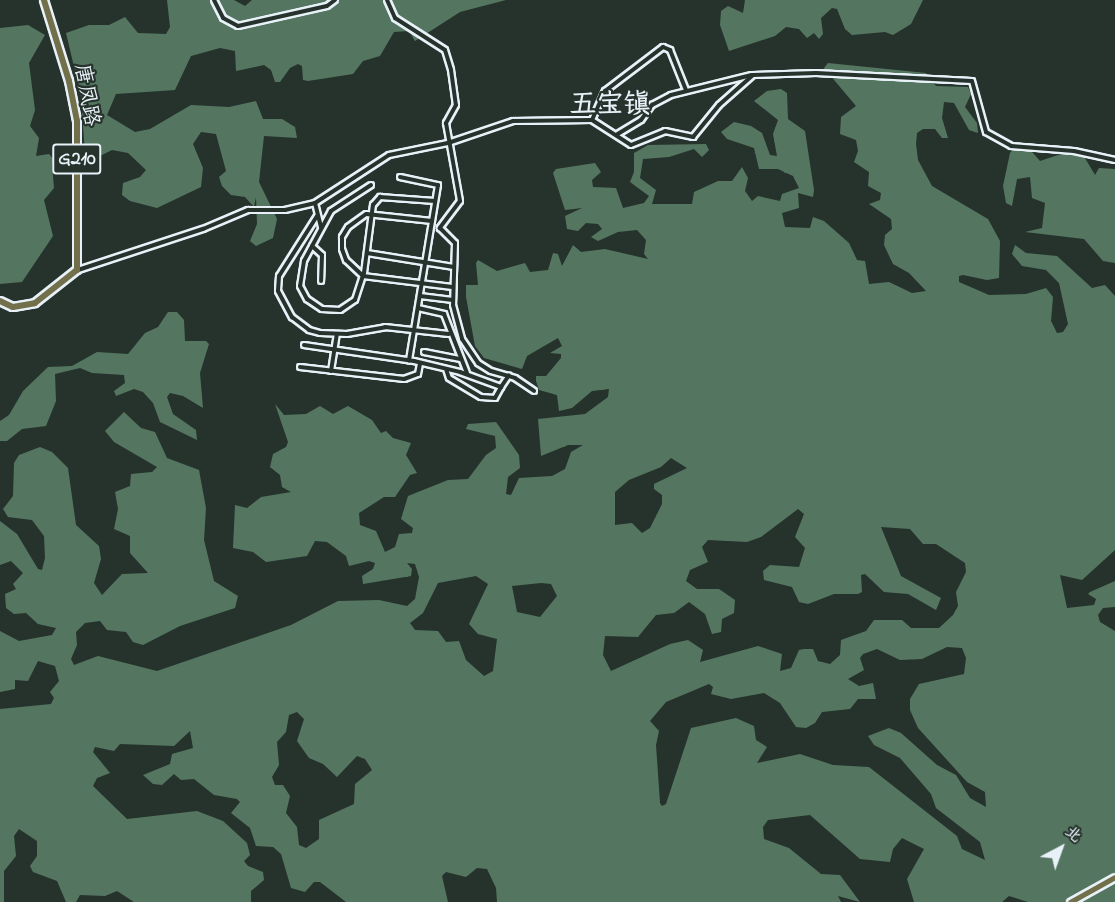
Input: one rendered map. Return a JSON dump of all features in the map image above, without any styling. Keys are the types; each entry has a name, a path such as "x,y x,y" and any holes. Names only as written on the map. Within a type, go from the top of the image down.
{"highway":[{"name":"唐凤路","path":"44,0 60,50 77,121 77,270"},
{"path":"0,302 13,307 35,303 77,270"}],"main road":[{"path":"1070,902 1115,877"}],"street":[{"path":"214,0 223,18 238,26 327,6 335,0"},
{"path":"387,0 395,18 445,50 456,105 446,123 460,201 440,228 455,243 453,300 468,349 491,371 509,375 534,391"},
{"path":"592,120 605,91 663,47 670,50 686,90"},
{"path":"616,135 641,120 652,105 686,90 753,75 816,73 972,81 986,132 1011,146 1074,151 1115,160"},
{"path":"77,270 204,229 248,210 285,210 315,203 389,155 448,143 529,118 592,120 631,145 665,130 693,137 719,105 753,75"},
{"path":"400,177 437,183 416,329 409,361"},
{"path":"371,185 338,205 321,228 304,261 300,286 314,304 334,311 345,308 355,300 363,276 373,205 383,195 435,201"},
{"path":"315,203 321,228"},
{"path":"432,221 372,213 356,219 342,237 346,260 363,276 452,287"},
{"path":"317,216 282,270 278,291 292,317 309,330 337,334 385,327 449,334"},
{"path":"312,246 322,255 321,281"},
{"path":"367,253 454,267"},
{"path":"420,296 453,300"},
{"path":"418,308 444,314 449,334 467,374"},
{"path":"331,371 337,334"},
{"path":"304,345 409,361 467,374 501,387"},
{"path":"424,352 460,359"},
{"path":"300,367 404,379 418,374 420,364"},
{"path":"446,369 449,378 481,397 495,398 509,375"}],"green space":[{"path":"167,0 234,0 245,6 252,0 506,0 460,12 415,41 409,31 394,32 380,56 363,61 353,74 308,81 303,80 302,66 298,64 290,68 280,82 275,82 271,70 264,65 236,71 235,51 220,48 191,56 175,90 116,94 107,115 135,132 150,129 191,105 229,107 256,101 263,119 282,119 295,127 297,138 264,136 259,182 277,219 273,238 256,246 250,241 257,224 256,197 254,207 245,197 231,195 222,186 219,177 226,171 216,134 201,132 193,144 203,168 201,187 157,208 130,201 122,195 123,183 140,177 146,170 128,153 112,150 92,160 85,155 81,96 66,33 89,25 109,25 125,17 138,33 166,34 170,27"},
{"path":"745,0 923,0 911,24 893,35 885,32 852,35 845,29 837,9 832,8 821,18 823,34 819,39 814,33 807,38 799,29 786,27 775,36 729,51 720,25 721,11 728,6 743,13"},
{"path":"28,25 45,35 29,63 35,110 30,126 39,138 36,156 49,154 55,161 52,165 54,188 44,200 53,236 22,282 0,284 0,28"},
{"path":"828,63 926,73 936,86 968,87 971,94 965,107 977,123 978,133 969,130 954,103 944,102 942,118 948,138 942,138 935,129 923,129 917,133 916,144 918,160 932,186 988,219 1000,241 999,278 987,280 963,275 959,276 959,282 989,295 1026,294 1046,288 1053,297 1051,321 1057,333 1063,332 1068,324 1059,283 1046,270 1022,266 1012,254 1015,245 1026,253 1057,256 1092,288 1105,285 1115,296 1115,550 1082,580 1060,575 1067,608 1094,605 1096,599 1088,594 1115,581 1115,607 1103,608 1098,615 1100,622 1115,631 1115,902 1028,902 1009,896 1002,902 914,902 907,879 924,849 902,838 893,849 890,862 860,859 810,815 768,820 763,827 764,839 789,848 821,874 840,875 860,902 838,896 841,902 497,902 496,888 487,869 477,868 466,877 446,872 442,876 448,902 346,902 320,882 314,882 305,892 291,888 281,854 273,847 256,846 250,828 231,813 240,802 237,799 214,795 194,779 181,780 174,774 162,785 153,784 143,775 170,764 172,754 193,748 190,731 174,746 120,744 114,751 95,747 93,752 110,773 97,778 93,786 127,819 197,811 223,821 247,843 250,855 244,861 248,866 263,872 264,880 251,891 251,902 134,902 117,891 105,896 80,895 76,902 66,902 57,881 33,872 30,866 37,856 37,841 19,829 14,836 16,856 4,871 4,902 0,902 0,709 51,704 54,698 50,692 59,681 55,666 38,661 28,681 15,680 15,689 0,692 0,631 19,641 52,635 56,628 38,624 26,613 14,614 6,608 5,594 16,589 13,584 23,573 11,561 0,565 0,521 17,534 38,569 42,570 45,558 44,536 32,520 8,517 3,509 13,496 14,463 19,455 40,447 52,452 68,468 76,525 99,546 101,559 94,583 102,595 122,574 148,573 130,553 130,536 114,529 118,509 115,492 130,486 131,474 152,472 157,467 114,442 105,431 124,412 141,428 155,432 167,458 199,470 206,508 204,540 214,581 238,596 235,608 180,626 143,645 133,642 126,632 107,630 100,621 85,623 76,632 77,645 71,659 74,665 98,656 157,671 291,625 338,601 379,600 407,606 415,599 419,577 415,564 407,563 412,569 411,576 363,584 362,576 373,569 375,563 369,561 349,566 346,556 327,542 315,541 307,556 266,562 253,552 233,548 235,505 247,508 261,497 291,492 282,487 280,475 270,467 273,454 286,447 288,442 275,404 284,415 306,414 320,406 333,414 348,406 372,420 381,433 386,431 393,438 411,443 406,455 417,473 410,475 395,497 384,497 359,513 360,525 376,531 385,552 395,547 399,534 412,533 413,528 401,519 408,496 448,480 468,479 486,455 496,448 495,436 466,429 468,424 496,422 519,455 520,468 508,477 506,494 511,495 519,478 552,476 565,469 571,452 583,445 568,445 541,456 538,419 585,414 608,397 609,389 592,391 572,408 559,411 557,395 539,390 536,381 536,376 546,376 561,358 561,354 550,353 562,346 558,338 527,356 522,369 484,358 475,346 466,297 466,285 478,285 476,263 478,260 497,271 525,263 530,272 548,270 553,253 558,254 562,266 573,245 581,252 605,249 648,259 644,254 646,240 637,230 618,232 598,241 591,237 602,229 598,224 586,223 578,231 567,229 565,216 582,208 565,210 553,173 556,169 595,163 601,172 592,180 593,187 616,188 623,208 644,203 649,196 630,182 634,172 634,153 648,145 706,144 709,150 702,157 694,149 669,157 643,159 640,178 656,190 652,204 692,204 694,192 718,181 732,181 742,167 748,178 745,191 752,201 758,196 780,201 782,194 799,188 793,176 778,169 759,169 754,148 727,139 721,132 734,122 751,126 762,133 770,155 777,156 773,134 778,120 754,101 767,91 781,89 787,93 788,119 805,131 814,190 813,197 798,193 799,208 782,213 785,227 810,228 813,217 824,221 849,243 857,260 865,261 869,284 889,282 912,293 926,291 909,273 893,264 884,245 885,235 892,229 891,219 869,204 880,200 881,193 868,186 869,172 854,162 858,151 856,140 840,134 841,117 856,106 824,68","holes":["671,458 687,468 654,484 654,489 662,495 662,504 650,528 642,533 632,523 615,525 615,492 629,480 661,467","798,509 804,514 795,537 805,548 799,567 770,565 763,571 764,580 792,587 799,602 808,604 834,594 862,592 861,575 865,574 884,592 908,594 936,610 941,598 901,576 881,527 910,529 923,544 936,544 965,563 966,572 956,592 958,606 953,615 939,628 911,628 902,620 874,620 866,631 841,640 840,655 830,664 818,661 813,649 804,649 799,650 791,668 780,671 782,654 758,646 700,662 703,650 688,640 670,644 611,671 603,655 605,636 638,637 656,615 674,613 689,602 705,614 712,634 721,632 722,619 734,613 735,600 719,589 697,589 686,581 690,570 708,562 702,547 708,540 747,542 761,537","476,576 488,584 469,624 478,634 497,639 493,671 484,676 466,660 459,641 446,642 438,631 415,630 410,623 423,613 438,583","551,584 557,596 540,617 517,612 512,586","947,647 962,648 966,658 964,674 919,684 910,699 910,710 918,728 967,782 985,792 986,807 970,798 956,775 937,765 901,733 889,728 868,736 874,745 900,758 931,794 936,808 980,842 985,860 962,849 957,836 869,767 833,765 800,754 757,763 767,747 756,740 754,726 736,718 691,728 666,804 662,806 660,803 656,745 659,731 650,721 666,702 709,684 713,687 711,694 731,699 764,693 780,703 796,727 806,728 815,723 822,712 850,709 858,699 876,699 873,683 859,686 848,679 864,670 860,658 863,654 877,649 900,660 922,659","297,712 304,719 297,741 309,758 323,764 337,777 357,756 365,759 372,770 355,784 354,804 319,820 319,839 306,848 299,845 297,827 286,813 290,796 283,785 275,785 272,777 279,765 277,742 286,732 289,715"]},
{"path":"1026,145 1040,161 1079,148 1095,175 1099,168 1115,169 1115,263 1103,261 1084,239 1025,232 1042,228 1045,203 1032,198 1030,177 1017,179 1012,206 1006,203 1003,186 1010,153 1016,146"},
{"path":"168,312 177,312 184,320 185,341 206,341 209,344 200,373 203,408 183,396 170,393 167,397 173,414 196,430 197,440 160,422 153,403 143,392 134,389 116,396 114,391 125,383 124,375 92,373 80,368 55,374 56,401 46,426 22,429 7,441 0,441 0,421 9,415 23,391 48,367 72,366 97,352 128,354 145,333 158,327"}],"district":[{"name":"五宝镇","path":"610,106"}]}
